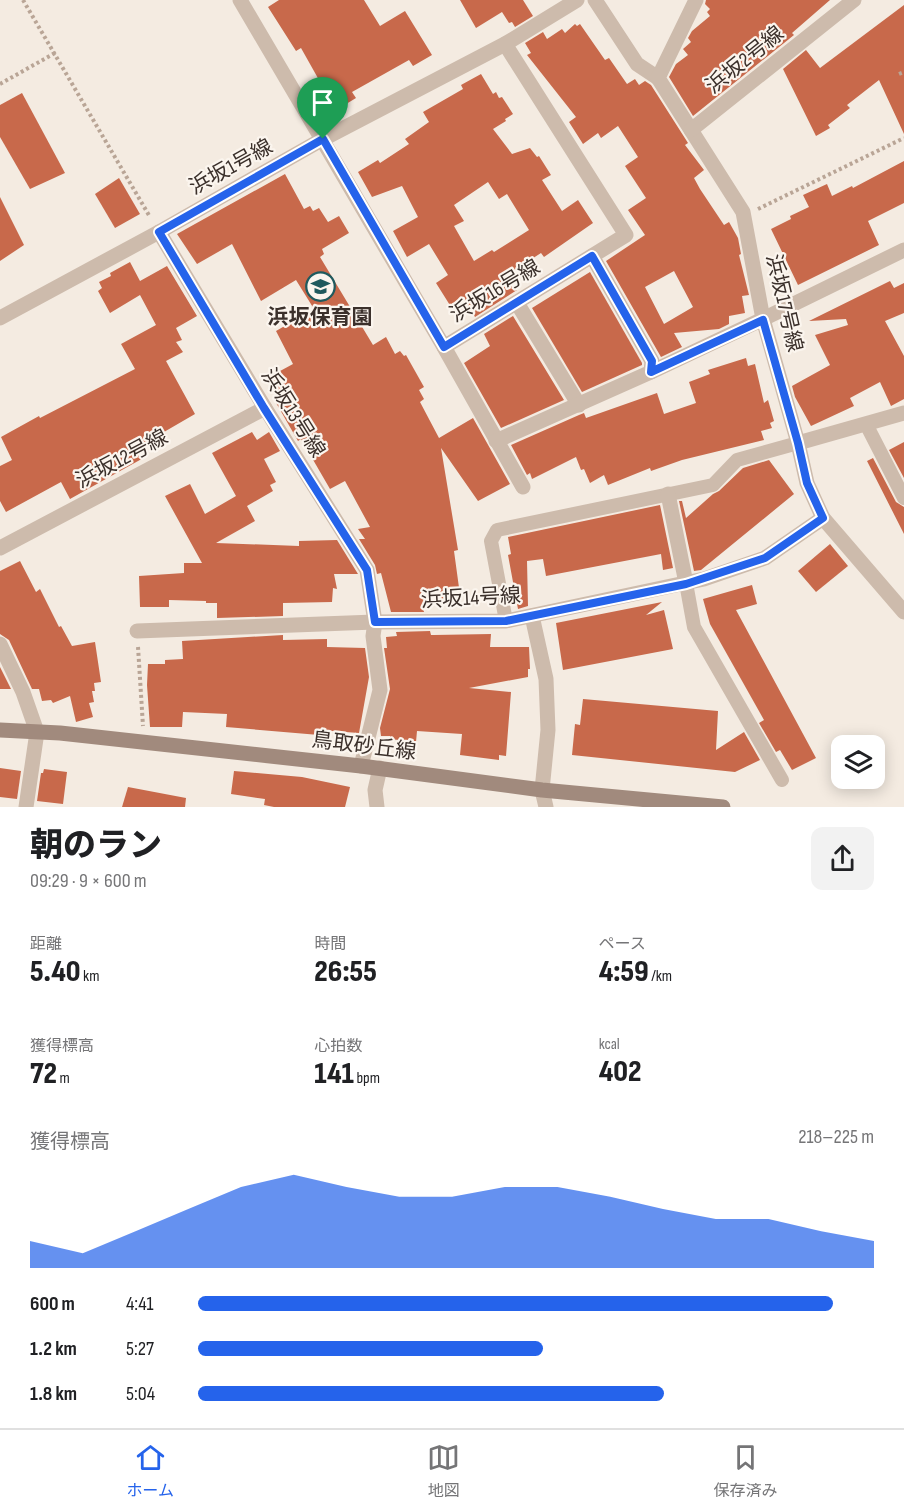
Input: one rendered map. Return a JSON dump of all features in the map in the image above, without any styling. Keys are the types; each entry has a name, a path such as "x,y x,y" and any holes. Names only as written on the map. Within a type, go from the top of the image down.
{"main road":[{"name":"鳥取砂丘線","path":"0,730 144,742 380,768 542,790 723,807"}],"street":[{"name":"浜坂16号線","path":"240,0 444,347 626,235 505,44"},
{"name":"浜坂1号線","path":"0,318 159,232 323,139 505,44 577,0"},
{"path":"595,0 637,64 658,78 696,0"},
{"name":"浜坂2号線","path":"691,130 854,0"},
{"name":"浜坂17号線","path":"658,78 744,216 763,320 807,483 823,518 904,612"},
{"name":"浜坂13号線","path":"159,232 264,408 367,570 375,622 373,636 380,690 361,766"},
{"path":"496,441 763,320 904,250"},
{"path":"592,256 652,361 651,372"},
{"path":"517,303 579,405"},
{"path":"444,347 523,487"},
{"name":"浜坂12号線","path":"0,548 264,408"},
{"path":"798,443 904,413"},
{"path":"668,494 686,584"},
{"name":"浜坂14号線","path":"137,631 375,622 506,621 686,584 765,558 823,518"},
{"path":"532,616 546,679 548,730 542,790 546,807"},
{"path":"0,644 23,692 37,732 26,807"},
{"path":"377,807 375,790 380,768"}],"lane":[{"path":"866,424 904,498"},
{"path":"506,621 491,541 497,531 713,485 737,460 798,443"},
{"path":"686,584 694,627 782,780"}],"path":[{"path":"23,0 159,232"},
{"path":"0,84 55,53"},
{"path":"744,216 904,138"},
{"path":"137,631 144,742"}],"building":[{"path":"279,0 364,0 380,26 405,11 432,55 413,66 409,60 352,92 356,98 333,112 332,109 322,115 308,93 311,91 308,86 319,80 301,48 296,51 268,7"},
{"path":"460,0 523,0 533,16 515,27 512,22 509,23 502,12 476,28"},
{"path":"706,0 830,0 792,33 794,35 693,116 669,77 676,64 688,55 683,49 691,42 688,38 692,31 710,16 707,12 710,9 705,4"},
{"path":"904,5 904,134 879,80 847,105 850,108 828,125 830,128 816,136 783,69 806,50 820,68"},
{"path":"575,24 577,26 580,24 605,60 609,58 627,84 635,79 639,85 645,81 651,85 688,143 685,145 704,170 694,178 700,189 724,225 729,222 738,238 741,254 739,255 749,295 742,296 745,313 729,316 729,324 719,329 674,333 682,347 661,357 606,261 645,235 628,210 646,198 625,166 638,157 618,126 601,138 598,133 583,144 569,122 576,117 527,55 531,53 525,43 543,32 547,39 562,29 565,33","holes":["674,271 693,307 664,324 645,287"]},
{"path":"481,74 493,94 496,92 499,98 502,97 513,114 493,129 512,154 530,148 537,157 539,156 551,175 542,180 562,211 578,200 593,223 544,257 541,253 507,275 517,290 475,317 471,310 458,318 436,283 448,275 429,244 407,257 393,231 418,217 402,186 372,197 358,172 378,160 380,163 409,144 405,139 429,122 423,112 463,89 461,85","holes":["488,182 499,199 507,194 529,230 494,252 492,250 474,261 454,226 464,221 454,205"]},
{"path":"22,93 65,173 30,189 0,137 0,105"},
{"path":"904,161 904,203 868,221 879,245 798,285 771,229 809,207 803,195 827,184 832,196 852,186 853,188"},
{"path":"285,174 304,209 310,206 313,211 319,208 328,222 339,216 349,233 322,249 324,254 320,257 373,345 386,337 395,354 400,351 404,356 406,355 424,387 419,390 424,399 420,402 439,438 473,418 510,484 478,501 441,448 458,550 454,551 460,595 422,603 424,612 391,612 381,573 377,574 375,565 359,539 365,539 358,529 370,527 345,481 330,489 301,439 298,441 275,401 281,397 269,377 293,364 276,331 314,309 296,280 261,301 232,244 197,264 177,234"},
{"path":"119,178 140,214 115,228 95,194"},
{"path":"0,197 24,245 0,261"},
{"path":"130,262 140,281 167,266 197,316 176,328 182,340 176,342 183,352 166,361 195,414 164,432 166,434 141,446 147,456 70,499 61,482 6,512 0,501 0,466 12,460 1,437 135,369 121,344 156,325 140,295 110,313 98,291 102,288 99,282"},
{"path":"590,272 642,365 582,392 532,308"},
{"path":"890,281 894,288 904,283 904,313 885,321 904,356 904,399 891,406 880,382 850,398 854,406 811,426 795,397 792,386 830,365 815,335 848,325 846,319 809,321"},
{"path":"513,316 564,400 501,428 464,363 490,346 484,334"},
{"path":"746,358 748,366 755,364 764,403 768,400 774,421 770,423 772,428 761,431 764,440 682,460 651,471 650,468 608,485 604,475 590,483 576,457 532,479 530,473 527,475 511,445 584,413 586,418 657,393 664,414 696,403 689,382 710,374 708,370"},
{"path":"252,432 257,440 269,432 280,451 264,459 276,482 270,485 273,491 247,506 255,521 216,543 299,546 299,541 337,540 358,574 334,574 337,589 333,588 332,602 283,603 283,616 217,618 217,603 206,603 206,601 169,600 169,607 140,607 139,576 184,573 184,563 202,563 165,496 190,484 205,514 236,496 212,453"},
{"path":"904,442 904,478 889,450"},
{"path":"873,458 896,502 904,507 904,534 867,461"},
{"path":"769,460 794,494 701,570 694,571 679,501 682,501 686,518 743,468"},
{"path":"660,505 673,568 663,570 661,554 546,576 543,559 527,561 528,606 518,609 508,555 511,554 508,537"},
{"path":"830,544 848,566 816,592 798,571"},
{"path":"20,561 36,592 40,589 59,627 61,626 72,646 95,642 101,682 94,683 95,691 92,691 94,702 89,703 93,717 76,722 70,696 53,703 51,700 42,701 39,689 32,689 9,640 0,634 0,571"},
{"path":"752,585 757,604 736,610 816,758 792,770 780,750 776,752 759,723 764,720 710,624 703,599"},
{"path":"662,602 646,615 664,610 673,649 563,670 556,623"},
{"path":"430,631 431,635 491,634 490,647 529,647 528,677 469,688 511,692 506,756 499,755 499,760 460,755 462,734 417,731 416,742 381,736 380,728 390,689 384,648 387,648 386,637 397,636 396,632"},
{"path":"283,635 283,640 327,639 327,647 365,648 369,677 359,733 319,730 319,735 226,727 227,714 183,712 182,727 150,727 148,664 165,664 165,660 183,659 182,641"},
{"path":"0,667 11,689 0,689"},
{"path":"583,699 718,711 716,750 744,732 760,760 735,772 572,755 575,724 580,725"},
{"path":"0,768 21,771 17,799 0,797"},
{"path":"44,769 67,772 63,804 37,801 41,773"},
{"path":"234,771 302,777 350,787 345,807 274,807 264,805 265,799 231,794"},
{"path":"128,787 186,798 185,807 122,807"}],"place":[{"name":"浜坂保育園","path":"320,286"}],"route":[{"path":"323,139 444,347 592,256 652,361 651,372 763,320 807,483 823,518 765,558 686,584 506,621 375,622 367,570 264,408 159,232 323,139"}]}
